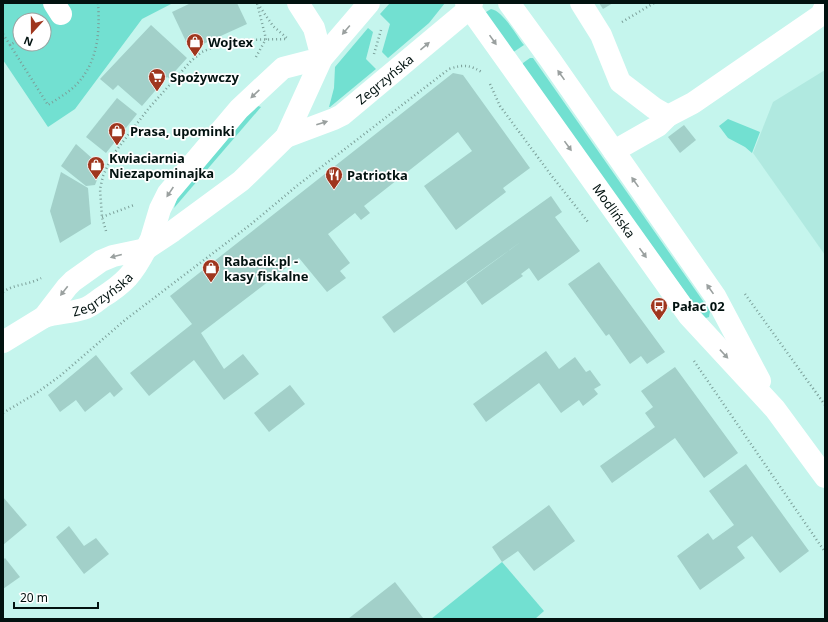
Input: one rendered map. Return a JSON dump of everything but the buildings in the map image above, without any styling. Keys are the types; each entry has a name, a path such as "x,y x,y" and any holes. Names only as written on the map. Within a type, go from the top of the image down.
{"main road":[{"path":"146,249 151,239 160,209 168,193 239,109 283,68 322,58 314,28 298,3"},
{"name":"Zegrzyńska","path":"44,317 73,281 101,261 113,256 146,249 241,181 286,137 322,58 369,3"},
{"name":"Modlińska","path":"509,3 715,296 775,409"},
{"path":"581,3 601,35 620,82 654,108 668,116"},
{"name":"Zegrzyńska","path":"286,137 342,115 469,5"},
{"name":"Modlińska","path":"469,5 689,316 775,409 825,477"},
{"path":"614,151 658,126 668,116 693,103 824,12"},
{"name":"Zegrzyńska","path":"3,342 44,317 56,313 83,309 96,302 122,285 138,265 146,249"}],"path":[{"path":"3,34 48,105 75,86 82,78 93,59 98,40 98,3"},
{"path":"601,35 654,3"},
{"path":"258,4 273,26 288,39"},
{"path":"258,4 266,39"},
{"path":"106,236 100,202 100,189 103,176 112,156 149,108 191,61 202,52 230,41 288,39 314,28"},
{"path":"3,413 35,394 60,376 125,320 449,69 461,65 475,67 486,77"},
{"path":"489,81 500,106 550,175 588,222"},
{"path":"3,292 8,288 34,282 47,275"},
{"path":"745,293 825,405"},
{"path":"691,358 825,552"}],"shaded area":[{"path":"825,70 825,255 753,153 773,102"}],"green space":[{"path":"3,3 173,3 142,19 75,109 48,127 3,60"},
{"path":"390,3 445,3 429,23 388,58 382,52 390,24 380,14"},
{"path":"491,9 496,11 505,19 524,45 512,53 486,17 486,12"},
{"path":"368,28 373,32 366,59 376,69 329,107 334,88 335,67"},
{"path":"530,58 533,58 710,311 709,317 703,317 522,66 523,63"},
{"path":"254,107 261,107 174,208 177,198"},
{"path":"728,119 760,132 752,153 745,147 728,138 719,126"},
{"path":"502,562 544,611 535,619 431,619"}],"place":[{"name":"Wojtex","path":"195,57"},
{"name":"Spożywczy","path":"157,92"},
{"name":"Prasa, upominki","path":"117,146"},
{"name":"Kwiaciarnia Niezapominajka","path":"96,180"},
{"name":"Patriotka","path":"334,190"},
{"name":"Rabacik.pl - kasy fiskalne","path":"211,283"},
{"name":"Pałac 02","path":"659,321"}]}
